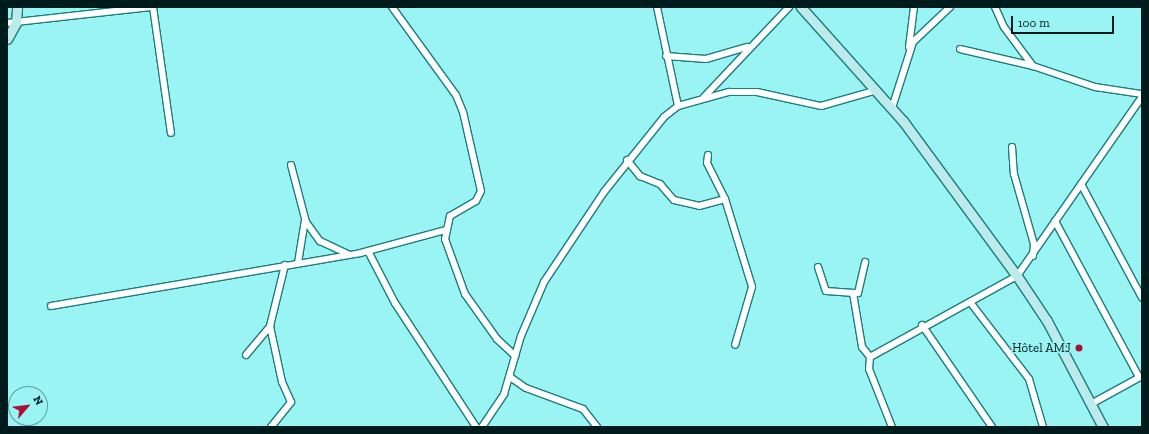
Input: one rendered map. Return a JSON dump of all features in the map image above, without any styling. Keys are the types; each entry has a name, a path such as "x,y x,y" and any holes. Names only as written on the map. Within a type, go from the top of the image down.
{"main road":[{"path":"7,39 17,7"},
{"path":"801,7 892,108 1017,276 1047,321 1103,427"}],"street":[{"path":"11,23 152,7 170,133"},
{"path":"392,7 456,95 481,185 480,196 450,216 446,230 449,255 464,294 497,339 515,356"},
{"path":"657,7 666,56 678,106"},
{"path":"704,98 749,47 788,7"},
{"path":"907,68 914,7"},
{"path":"892,108 907,68 916,37 950,7"},
{"path":"995,7 1004,27 1033,66"},
{"path":"666,56 706,59 749,47"},
{"path":"870,357 922,325 970,302 1017,276 1033,257 1055,221 1142,96 1095,87 1033,66 960,49"},
{"path":"482,427 502,400 515,356 544,282 627,160 664,116 678,106 704,98 749,91 821,106 877,90"},
{"path":"1012,147 1014,174 1034,244 1033,257"},
{"path":"708,155 707,163 726,199 752,287 735,345"},
{"path":"627,160 640,176 660,184 674,200 699,206 726,199"},
{"path":"291,165 305,218 320,241 350,255"},
{"path":"1081,184 1142,298"},
{"path":"298,263 305,218"},
{"path":"1055,221 1141,377 1091,404"},
{"path":"51,306 350,255 446,230"},
{"path":"368,251 399,310 476,427"},
{"path":"818,267 826,291 858,293 865,262"},
{"path":"246,355 270,326 285,265"},
{"path":"853,293 862,347 870,357 868,369 892,427"},
{"path":"970,302 1029,379 1043,427"},
{"path":"922,325 992,427"},
{"path":"270,326 282,382 291,402 271,427"},
{"path":"510,377 526,388 583,409 597,427"}],"place":[{"name":"Hôtel AMJ","path":"1079,348"}]}
